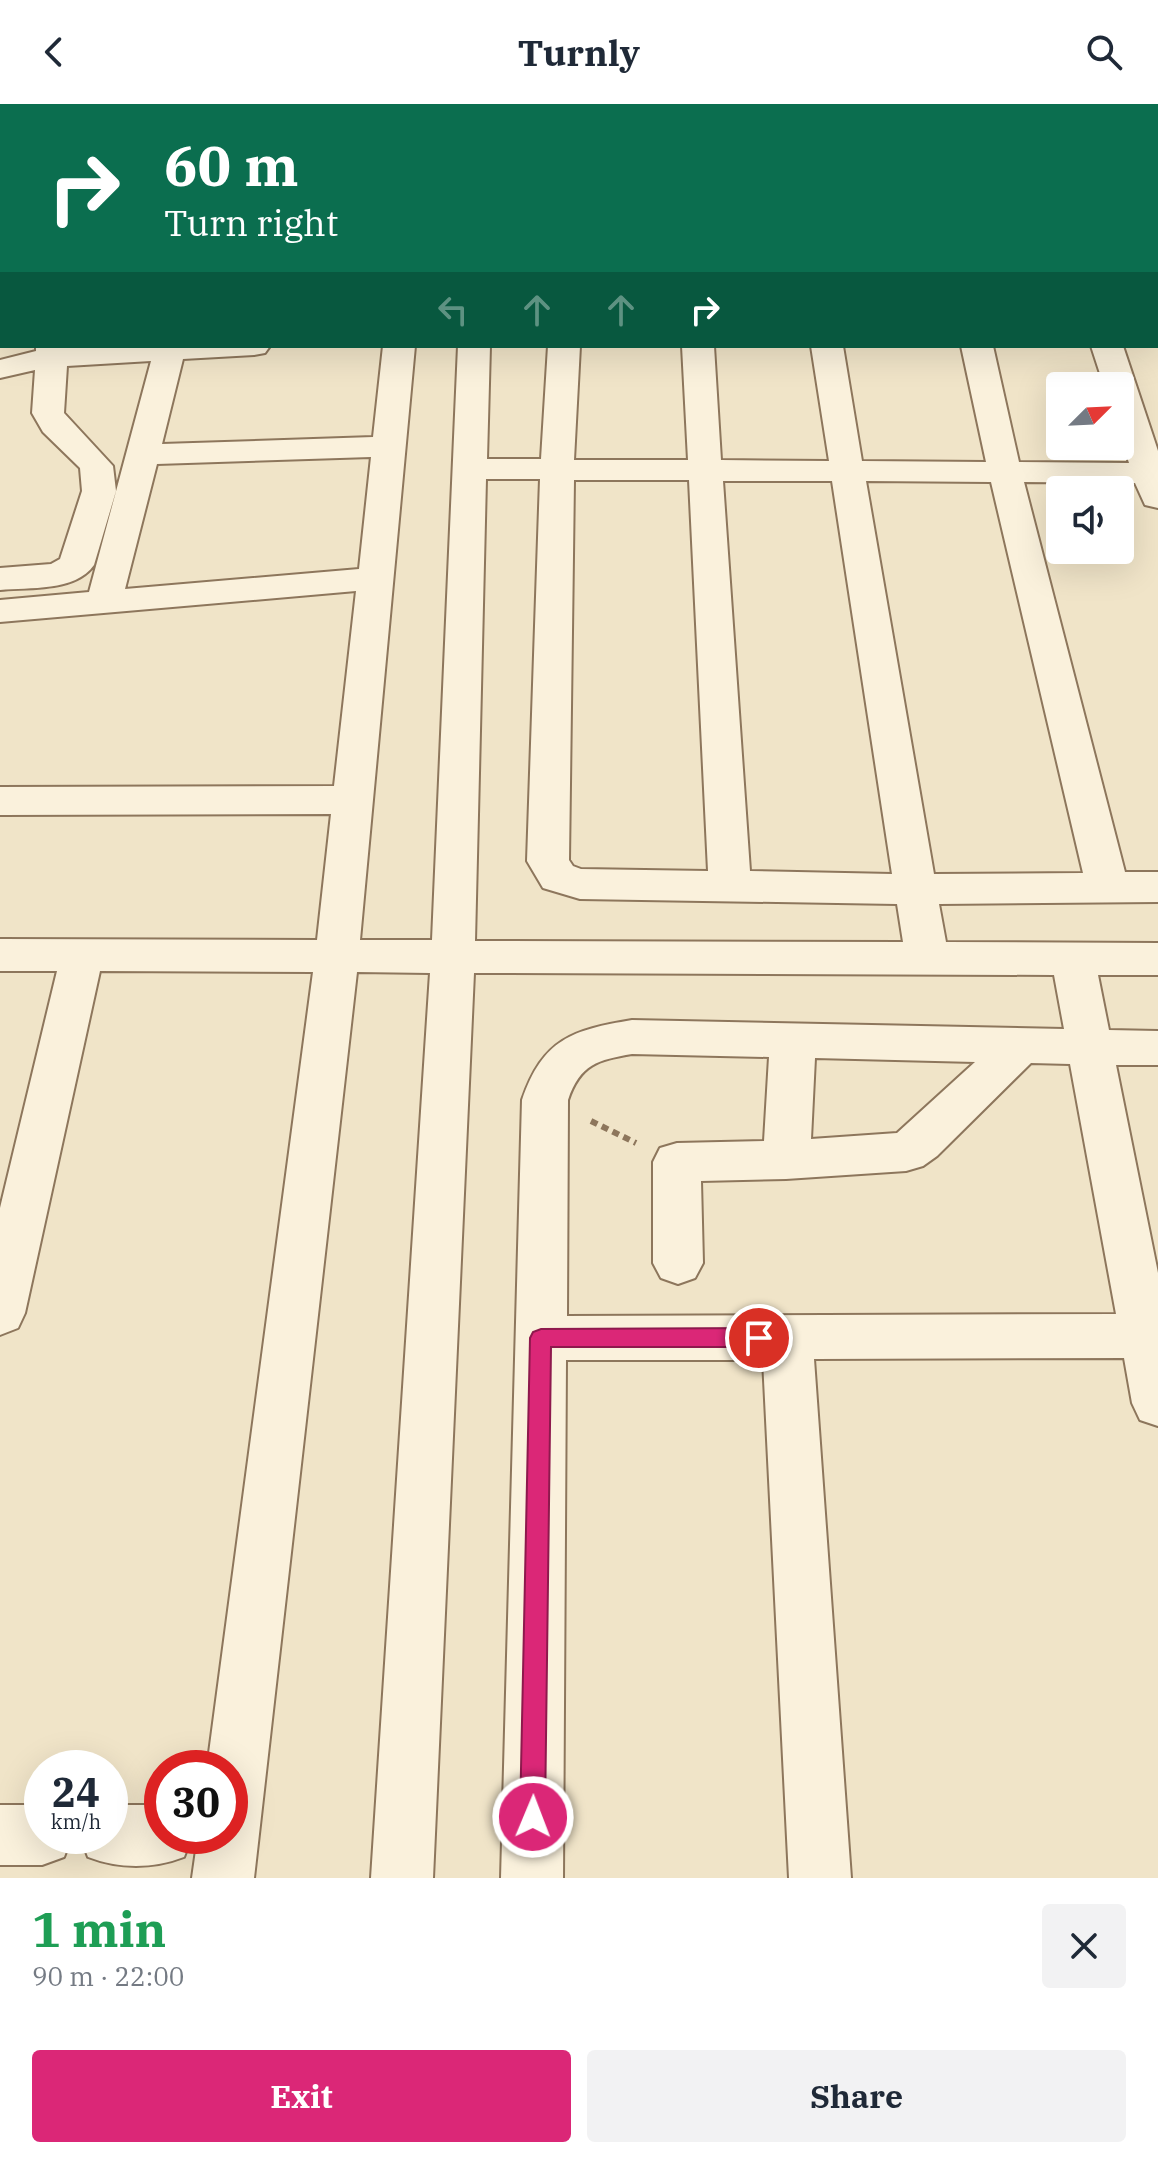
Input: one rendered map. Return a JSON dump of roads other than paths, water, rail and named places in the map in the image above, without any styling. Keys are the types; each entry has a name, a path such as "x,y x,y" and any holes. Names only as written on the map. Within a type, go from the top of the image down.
{"street":[{"path":"0,369 52,352 212,348"},
{"path":"239,1750 337,957 399,348"},
{"path":"402,1878 453,958 474,348"},
{"path":"564,348 557,470 548,861 558,877 580,884 730,887 1158,887"},
{"path":"698,348 730,887"},
{"path":"827,348 927,960"},
{"path":"977,348 1108,888"},
{"path":"469,469 1005,472 1155,482 1108,348"},
{"path":"104,602 170,350"},
{"path":"0,579 59,574 76,565 99,491 96,466 85,451 60,431 48,413 52,352"},
{"path":"142,455 389,446"},
{"path":"0,611 376,578"},
{"path":"0,801 353,800"},
{"path":"0,955 1158,959"},
{"path":"0,1313 17,1167 82,956"},
{"path":"1073,959 1158,1403"},
{"path":"532,1878 545,1100 559,1066 572,1054 609,1041 632,1037 1158,1048"},
{"path":"786,1160 793,1041"},
{"path":"678,1263 677,1162 786,1160 898,1153 914,1148 1020,1046"},
{"path":"541,1338 1145,1336"},
{"path":"787,1337 820,1878"},
{"path":"0,1835 24,1835"},
{"path":"223,1878 226,1854"}]}
